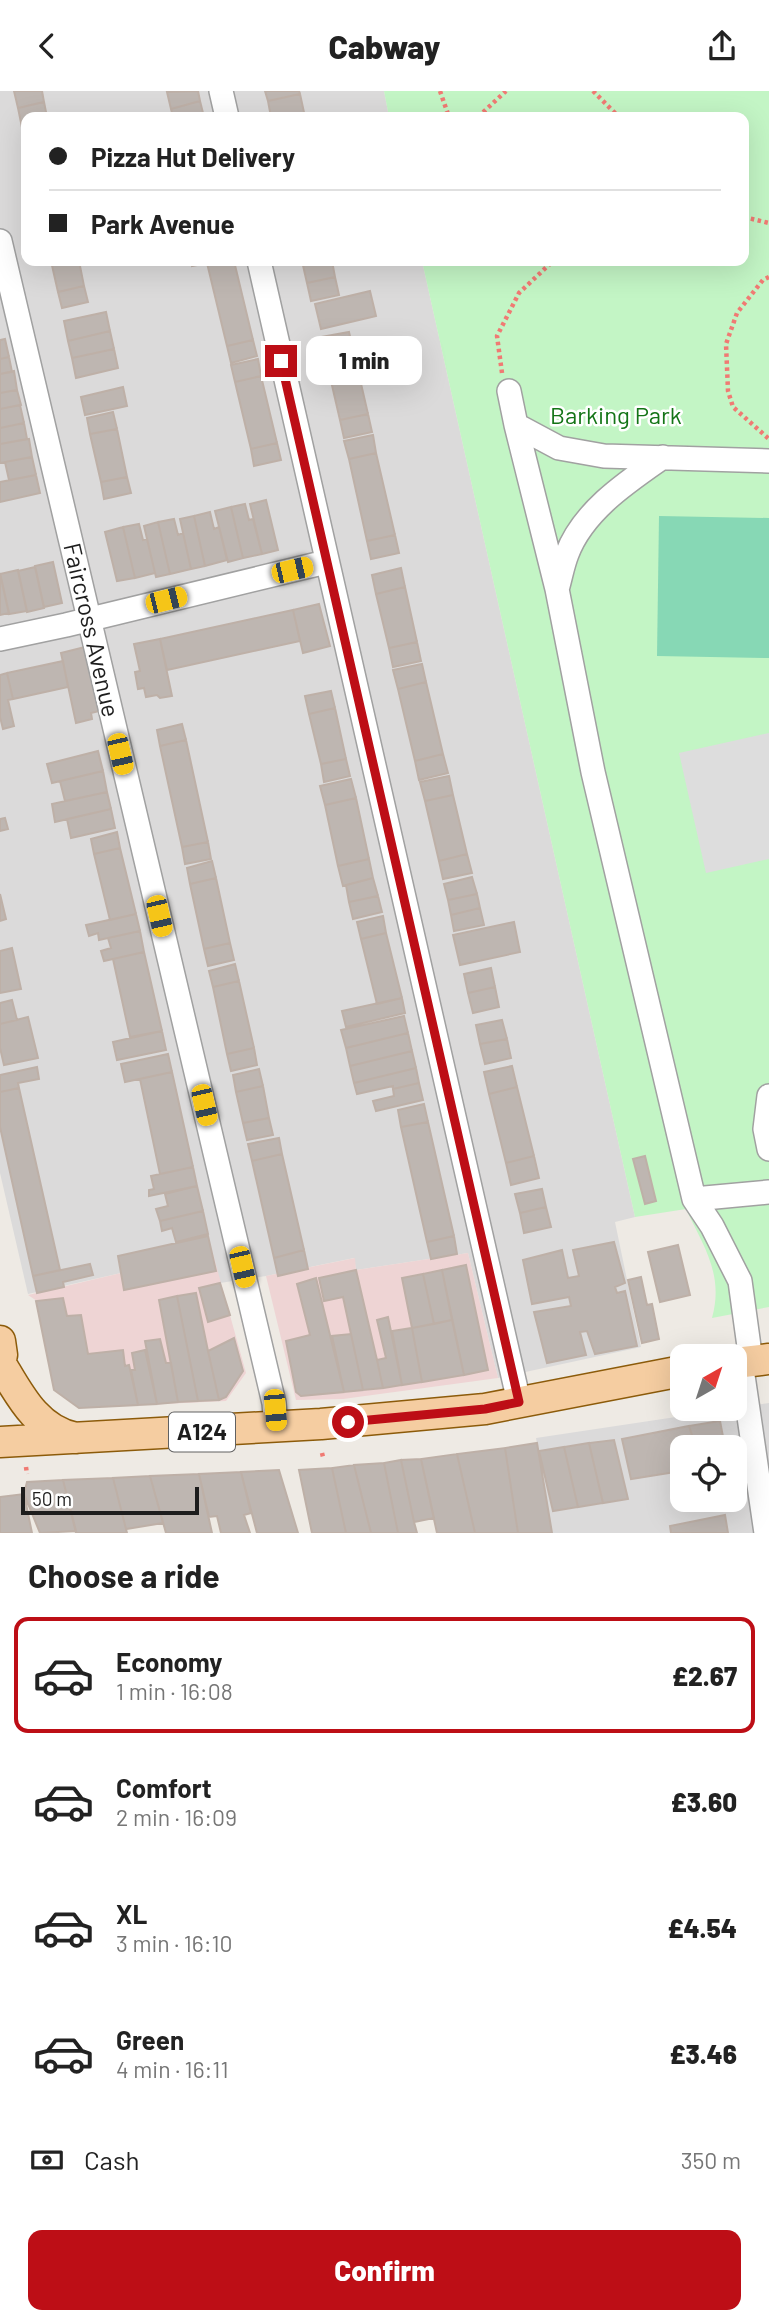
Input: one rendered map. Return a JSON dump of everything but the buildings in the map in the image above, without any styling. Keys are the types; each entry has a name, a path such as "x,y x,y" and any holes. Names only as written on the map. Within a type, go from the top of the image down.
{"main road":[{"name":"A124","path":"1,1362 25,1404 46,1425 64,1435 83,1439"},
{"name":"A124","path":"0,1443 276,1427 485,1409 670,1373"}],"street":[{"path":"221,91 226,112"},
{"name":"Faircross Avenue","path":"0,241 274,1402 276,1427"},
{"path":"260,266 519,1402"},
{"path":"509,391 557,589 593,772 694,1199 712,1226 740,1282 766,1533"},
{"path":"516,425 559,448 604,456 769,461"},
{"path":"557,589 567,552 586,523 618,488 663,457"},
{"path":"0,639 326,562"},
{"path":"769,1096 765,1129 769,1149"},
{"path":"694,1199 769,1192"}],"path":[{"path":"440,91 447,112"},
{"path":"483,112 506,91"},
{"path":"593,91 613,112"},
{"path":"749,218 769,223"},
{"path":"509,391 500,367 497,336 519,293 545,266"},
{"path":"769,277 763,280 737,313 726,344 728,391 733,407 769,439"},
{"path":"26,1467 27,1474"}],"shaded area":[{"path":"0,91 384,91 388,112 21,112 21,266 423,266 635,1217 615,1222 641,1347 498,1378 468,1253 356,1270 354,1258 220,1283 208,1236 118,1256 121,1273 28,1294 0,1173"},
{"path":"769,733 769,859 706,873 679,753"},
{"path":"208,1236 246,1373 226,1401 79,1408 54,1390 37,1301 28,1295 121,1273 118,1256"},
{"path":"468,1253 498,1378 343,1399 296,1400 266,1276 355,1258 356,1270"},
{"path":"769,1403 769,1533 552,1533 536,1438 670,1418 670,1421 747,1421 747,1406"}],"green space":[{"name":"Barking Park","path":"384,91 769,91 769,1307 712,1318 716,1288 714,1275 686,1209 635,1217 423,266 749,266 749,112 388,112"},
{"path":"659,516 769,518 769,658 657,656"}],"route":[{"path":"281,361 519,1402 485,1409 348,1422"}]}
